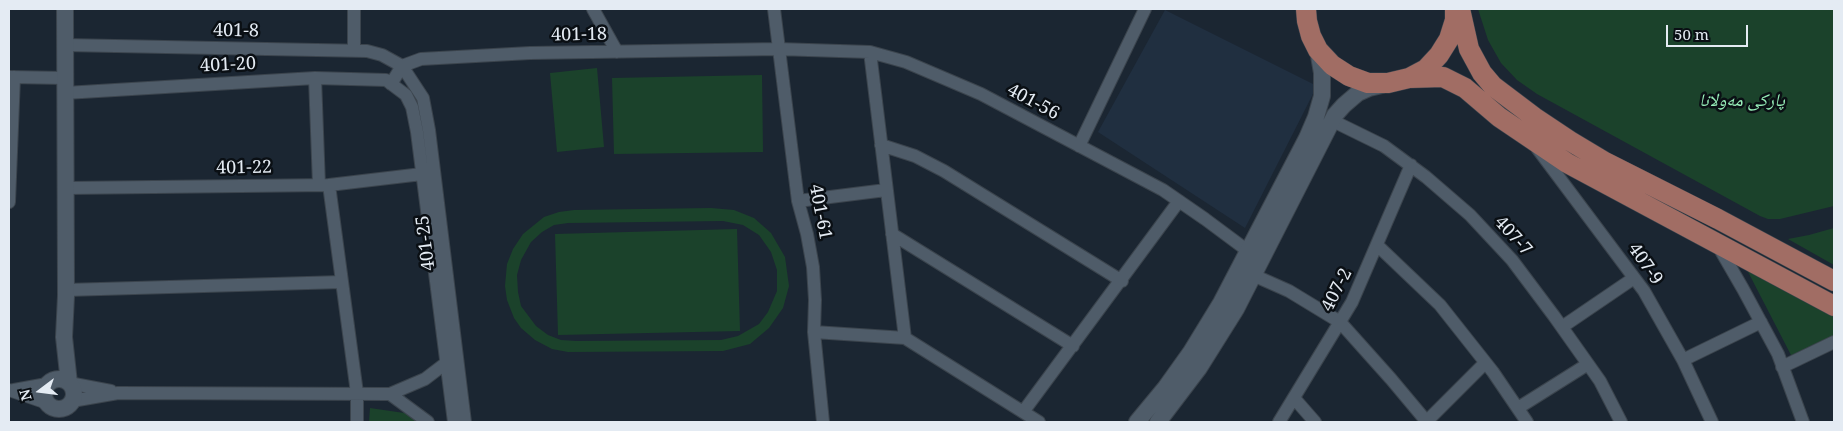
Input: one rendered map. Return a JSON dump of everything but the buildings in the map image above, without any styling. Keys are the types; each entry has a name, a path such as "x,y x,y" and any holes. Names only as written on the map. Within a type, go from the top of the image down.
{"main road":[{"path":"1409,78 1426,69 1439,55 1449,39 1455,20 1455,9"},
{"path":"1460,9 1469,49 1482,73 1493,86 1534,117 1606,162 1834,281"},
{"path":"1303,13 1318,50 1332,65 1349,76 1368,82 1388,83 1409,78 1443,77 1465,88 1499,117 1567,163 1834,306"}],"street":[{"path":"65,9 66,290 64,337 69,383 74,391 70,422"},
{"path":"354,9 354,50"},
{"path":"594,9 617,52"},
{"name":"401-61","path":"774,9 798,201 807,234 812,268 815,300 814,332 822,422"},
{"path":"1079,146 1145,9"},
{"name":"401-8","path":"65,46 354,50 376,52 402,66"},
{"name":"401-18","path":"402,66 421,59 530,53 778,50"},
{"name":"401-56","path":"778,50 870,52 906,62 981,94 1163,190 1248,251"},
{"path":"1137,422 1166,387 1191,352 1221,302 1307,138 1322,96 1322,73 1318,50"},
{"path":"870,52 905,338"},
{"path":"391,84 402,66"},
{"name":"401-25","path":"402,66 423,98 429,130 465,422"},
{"path":"9,202 11,77"},
{"name":"401-20","path":"11,77 65,85 315,78 375,79 386,80 391,84"},
{"path":"315,78 324,185 342,282 357,393 357,422"},
{"path":"1158,422 1199,368 1236,309 1331,120 1358,93 1388,83"},
{"name":"401-25","path":"391,84 406,95 412,107 417,132 454,422"},
{"name":"407-7","path":"1331,120 1384,146 1411,165 1470,215 1512,260 1562,327 1600,381 1622,422"},
{"name":"407-9","path":"1530,138 1644,291 1682,360 1712,422"},
{"path":"881,145 915,156 944,171 1122,281"},
{"name":"407-2","path":"1278,422 1352,302 1411,165"},
{"name":"401-22","path":"66,188 324,185 422,174"},
{"path":"798,201 886,190"},
{"path":"1023,412 1122,281 1179,201"},
{"path":"892,234 1073,346"},
{"path":"1716,244 1778,354 1803,422"},
{"path":"1377,245 1440,305 1485,363 1527,422"},
{"path":"1253,274 1289,291 1340,322 1427,422 1485,363"},
{"path":"1562,327 1634,278"},
{"path":"66,290 342,282"},
{"path":"1682,360 1760,322"},
{"path":"814,332 905,338 1039,422"},
{"path":"56,422 44,394 64,337"},
{"path":"1782,367 1834,342"},
{"path":"10,390 55,408 65,408 72,401 118,393 390,394 425,379 446,363"},
{"path":"1518,408 1588,364"},
{"path":"10,390 49,383 60,378 69,383 118,393"},
{"path":"390,394 428,422"},
{"path":"1294,398 1314,422"}],"shaded area":[{"path":"1165,10 1317,86 1245,228 1098,132"}],"green space":[{"name":"پارکی مەولانا","path":"1478,9 1834,9 1834,206 1780,219 1768,219 1760,216 1537,94 1517,80 1501,63 1488,40"},
{"path":"597,68 604,147 557,152 550,73"},
{"path":"762,75 763,152 614,154 612,78"},
{"path":"711,208 734,210 754,218 771,233 785,257 789,286 783,308 769,328 750,344 723,351 568,352 552,349 535,340 521,328 514,318 507,300 505,286 507,264 513,249 523,234 544,217 574,210","holes":["723,221 743,225 759,235 771,252 777,270 777,291 768,312 759,324 738,336 721,340 561,340 548,335 536,326 521,306 517,275 521,260 531,242 542,232 554,225 568,223"]},
{"path":"1834,228 1834,265 1788,239 1809,235"},
{"path":"737,229 740,331 558,335 555,234"},
{"path":"1745,266 1834,315 1834,337 1792,357"},
{"path":"370,408 411,414 420,422 369,422"}]}
